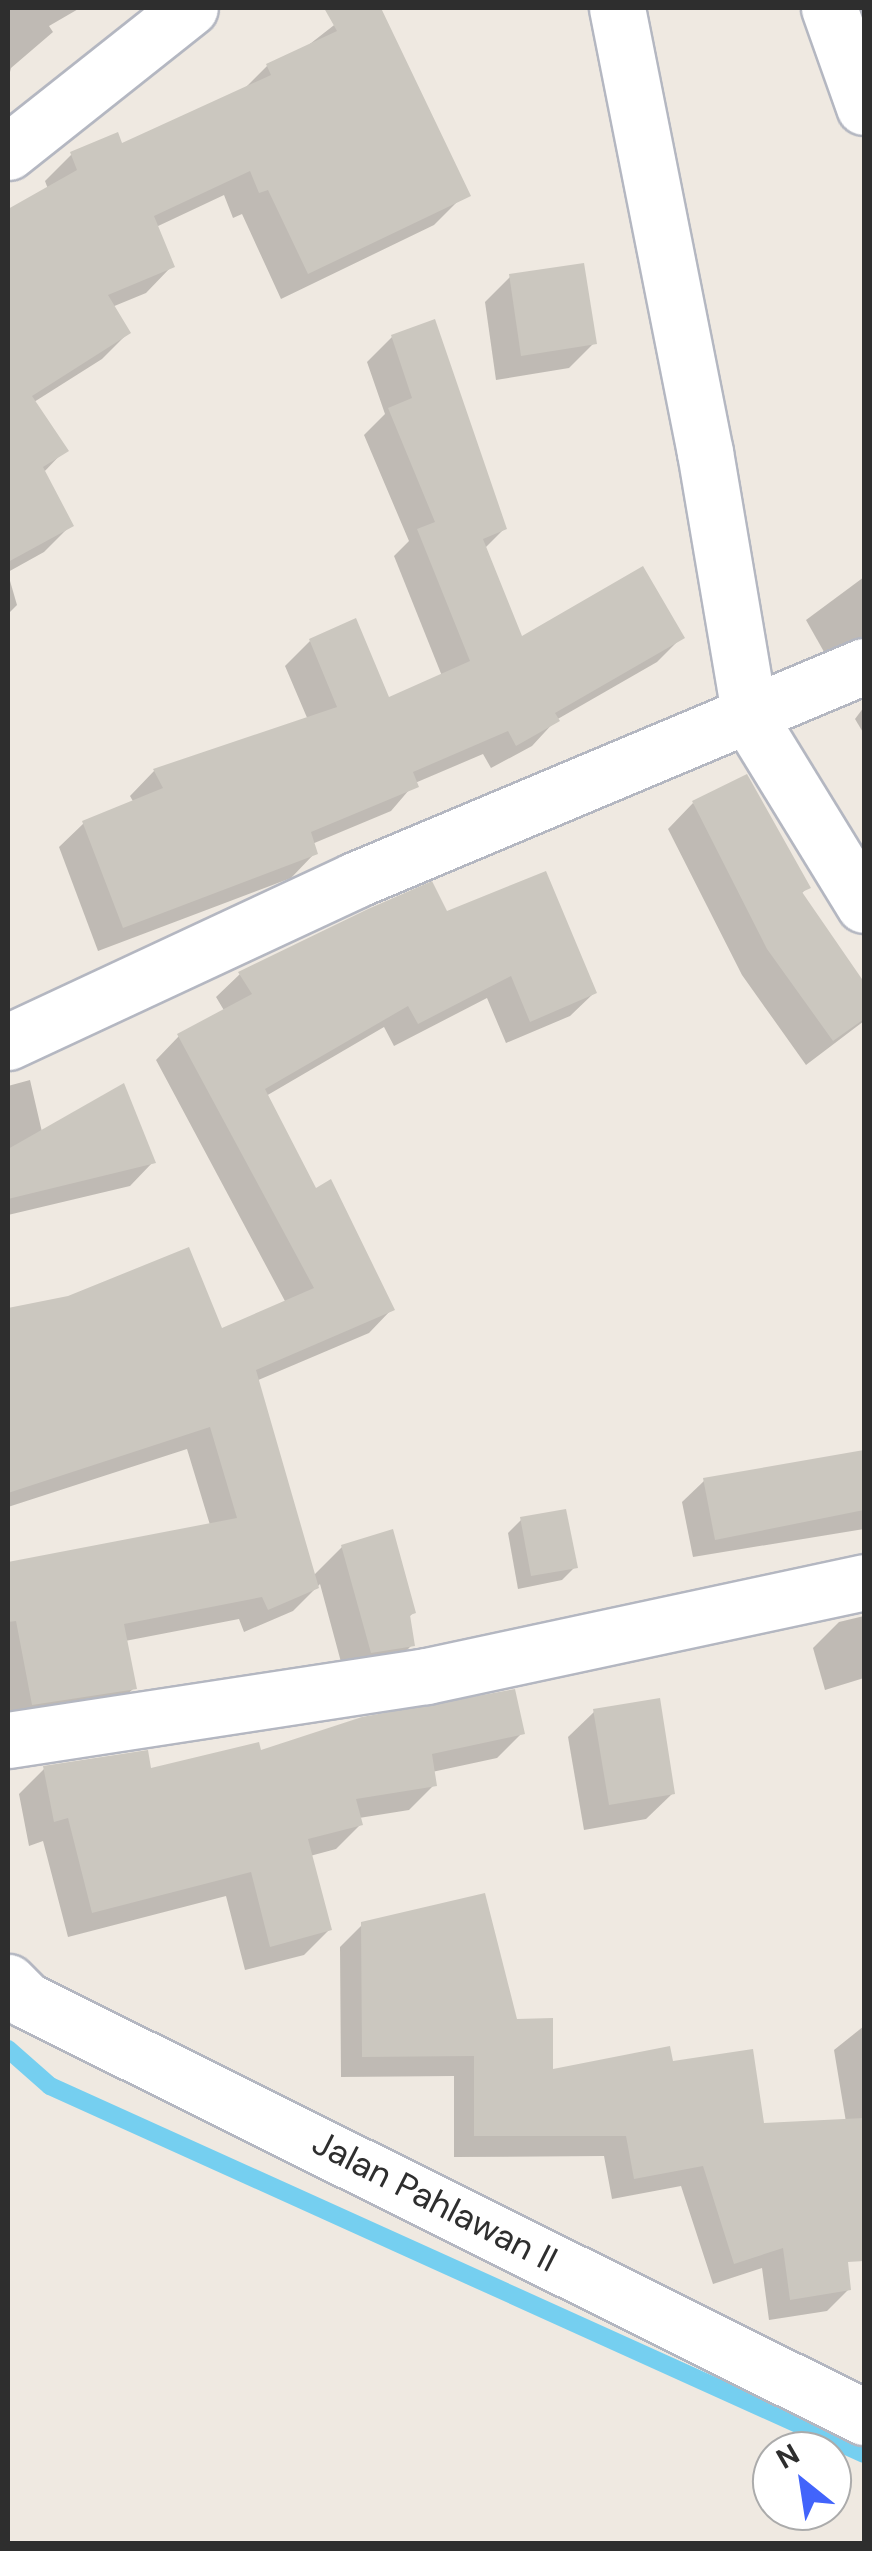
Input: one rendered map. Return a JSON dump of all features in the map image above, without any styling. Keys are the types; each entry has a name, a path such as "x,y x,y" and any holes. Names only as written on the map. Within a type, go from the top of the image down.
{"street":[{"path":"8,152 190,8"},
{"path":"617,8 761,714 864,905"},
{"path":"828,8 864,108"},
{"path":"8,1042 355,880 761,714 858,670"},
{"path":"8,1740 426,1676 864,1582"},
{"name":"Jalan Pahlawan II","path":"8,1982 26,2000 864,2417"}],"building":[{"path":"324,8 381,8 471,196 308,274 268,190 259,193 250,171 154,216 175,267 108,295 131,333 32,396 69,451 43,467 74,526 8,562 8,209 77,170 70,152 118,132 122,143 271,75 266,64 337,31"},
{"path":"584,263 597,344 521,356 509,274"},
{"path":"435,319 507,529 483,539 522,636 643,566 685,638 555,713 560,721 516,746 508,731 413,772 419,787 311,832 318,854 123,928 82,821 163,788 153,769 337,707 309,639 356,618 389,697 470,661 417,529 435,522 388,408 412,398 391,335"},
{"path":"747,774 811,888 802,892 864,982 864,1019 833,1041 767,949 692,801"},
{"path":"546,871 597,993 530,1022 511,976 418,1024 408,1006 265,1089 316,1188 331,1179 395,1310 256,1370 319,1588 268,1610 262,1597 124,1624 137,1689 32,1705 16,1621 8,1622 8,1562 237,1518 210,1427 8,1493 8,1308 68,1296 189,1247 222,1328 314,1288 177,1034 252,994 238,972 368,909 432,881 447,911"},
{"path":"124,1083 156,1163 8,1199 8,1149"},
{"path":"864,1450 864,1510 715,1540 703,1478"},
{"path":"566,1509 578,1568 531,1576 520,1517"},
{"path":"393,1529 416,1613 410,1615 415,1646 371,1653 341,1545"},
{"path":"515,1689 525,1734 432,1754 437,1786 356,1799 363,1825 308,1839 332,1930 270,1947 251,1872 92,1913 68,1818 54,1822 43,1766 148,1750 151,1768 259,1742 261,1750 362,1717"},
{"path":"660,1698 675,1794 609,1805 593,1709"},
{"path":"485,1893 517,2019 553,2018 553,2069 670,2046 673,2061 753,2049 764,2123 864,2118 864,2261 848,2262 851,2290 790,2300 783,2248 734,2264 703,2166 634,2179 626,2136 474,2136 474,2056 362,2057 361,1922"}],"waterway":[{"path":"8,2049 50,2086 864,2454"}]}
